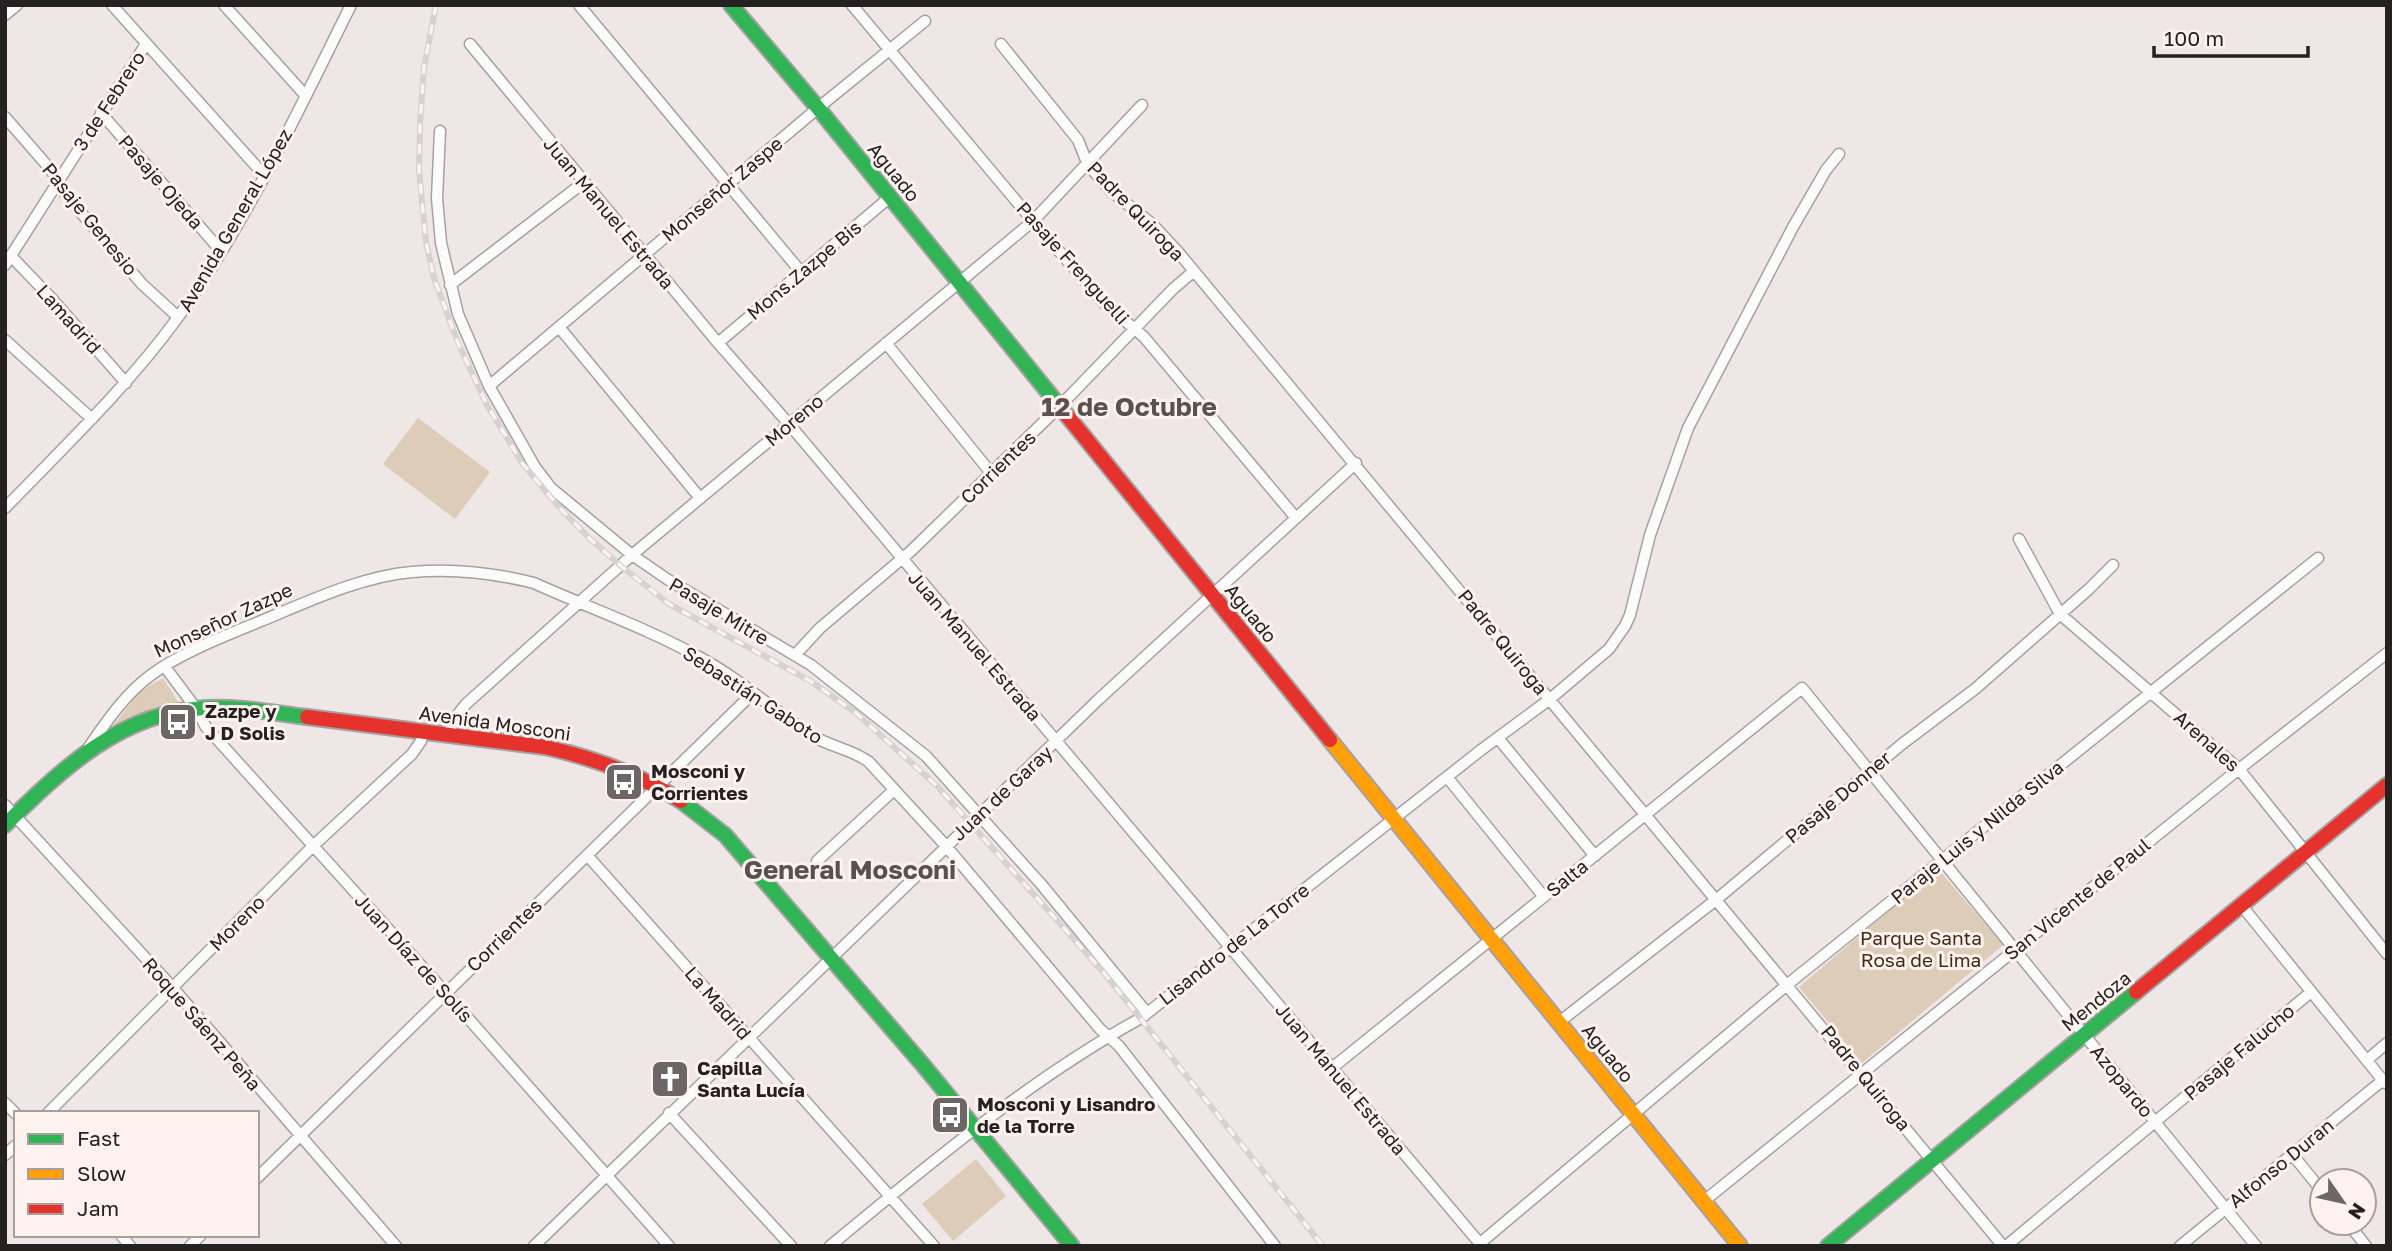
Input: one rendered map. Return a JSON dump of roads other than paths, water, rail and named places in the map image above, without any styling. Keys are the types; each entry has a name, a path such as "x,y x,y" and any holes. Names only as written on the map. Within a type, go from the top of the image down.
{"street":[{"path":"5,15 17,5"},
{"path":"112,5 264,175"},
{"path":"223,5 305,95"},
{"name":"Avenida General López","path":"5,508 126,383 178,317 221,251 264,175 351,5"},
{"path":"579,5 801,272"},
{"name":"Aguado","path":"731,5 818,108 1740,1246"},
{"name":"Pasaje Frenguelli","path":"852,5 1032,221 1104,302 1144,337 1296,519"},
{"name":"Monseñor Zaspe","path":"489,386 727,184 925,21"},
{"name":"3 de Febrero","path":"8,261 146,44"},
{"name":"Juan Manuel Estrada","path":"470,44 583,183 1480,1245"},
{"name":"Padre Quiroga","path":"1001,44 1078,140 1088,165 1111,191 1152,225 1194,271 2005,1246"},
{"name":"Moreno","path":"448,735 455,718 466,704 632,555 1032,221 1088,165 1142,105"},
{"name":"Pasaje Ojeda","path":"101,113 221,251"},
{"name":"Pasaje Genesio","path":"5,117 51,170 65,194 142,284 178,317"},
{"name":"Pasaje Mitre","path":"440,131 437,198 441,243 458,314 489,386 535,467 551,488 632,555 689,593 811,665 908,740 926,756 1041,884 1147,1013"},
{"name":"Lisandro de La Torre","path":"830,1246 975,1129 1109,1035 1147,1013 1550,699 1609,649 1625,626 1650,535 1688,428 1793,227 1826,170 1839,154"},
{"path":"450,285 583,183"},
{"name":"Mons.Zazpe Bis","path":"718,343 890,197"},
{"name":"Lamadrid","path":"8,261 54,300 126,383"},
{"name":"Corrientes","path":"795,655 820,628 911,551 1194,271"},
{"path":"559,327 700,498"},
{"path":"5,340 92,419"},
{"path":"886,344 990,473"},
{"name":"Juan de Garay","path":"534,1246 1099,699 1356,463"},
{"name":"Arenales","path":"2019,539 2060,614 2239,769 2387,954"},
{"name":"Paraje Luis y Nilda Silva","path":"1480,1245 1788,984 2318,558"},
{"name":"Pasaje Donner","path":"1559,1023 1717,900 1870,771 1975,689 2113,565"},
{"name":"Sebastián Gaboto","path":"312,600 376,579 411,572 456,571 512,577 534,583 670,641 733,677 812,735 831,746 858,754 869,762 946,846 1092,1020 1109,1035 1275,1246"},
{"name":"Monseñor Zazpe","path":"8,815 88,749 106,722 151,674 215,640 312,600"},
{"name":"San Vicente de Paul","path":"1704,1201 2239,769 2387,653"},
{"name":"Juan Díaz de Solís","path":"165,667 195,707 206,727 669,1246"},
{"name":"Azopardo","path":"1802,688 2256,1246"},
{"name":"Salta","path":"1332,1068 1802,688"},
{"name":"Corrientes","path":"259,1176 753,694"},
{"name":"Avenida Mosconi","path":"88,749 140,720 195,707 244,709 545,747 609,763 658,786 704,815 725,835 1072,1246"},
{"name":"Moreno","path":"50,1111 313,846 412,754 421,741 423,732"},
{"path":"1498,738 1595,856"},
{"path":"1447,777 1544,897"},
{"name":"Mendoza","path":"1828,1246 2387,785"},
{"path":"817,862 894,790"},
{"name":"Roque Sáenz Peña","path":"8,815 173,988 396,1246"},
{"name":"La Madrid","path":"587,855 934,1246"},
{"path":"2242,906 2385,1082"},
{"name":"Pasaje Falucho","path":"2005,1246 2311,992"},
{"path":"2367,1060 2387,1044"},
{"name":"Alfonso Duran","path":"2180,1246 2385,1082"},
{"path":"669,1114 791,1246"},
{"path":"2292,1154 2308,1174"},
{"path":"543,1237 551,1246"}],"railway":[{"path":"436,5 424,67 420,124 419,171 426,242 434,278 458,343 487,405 522,463 589,538 669,604 812,682 856,713 937,786 1104,973 1323,1246"}],"place":[{"name":"Zazpe y J D Solis","path":"178,722"},
{"name":"Mosconi y Corrientes","path":"624,782"},
{"name":"Capilla Santa Lucía","path":"670,1079"},
{"name":"Mosconi y Lisandro de la Torre","path":"950,1115"}],"district":[{"name":"12 de Octubre","path":"1129,407"},
{"name":"General Mosconi","path":"850,870"}],"park label":[{"name":"Parque Santa Rosa de Lima","path":"1921,949"}]}
